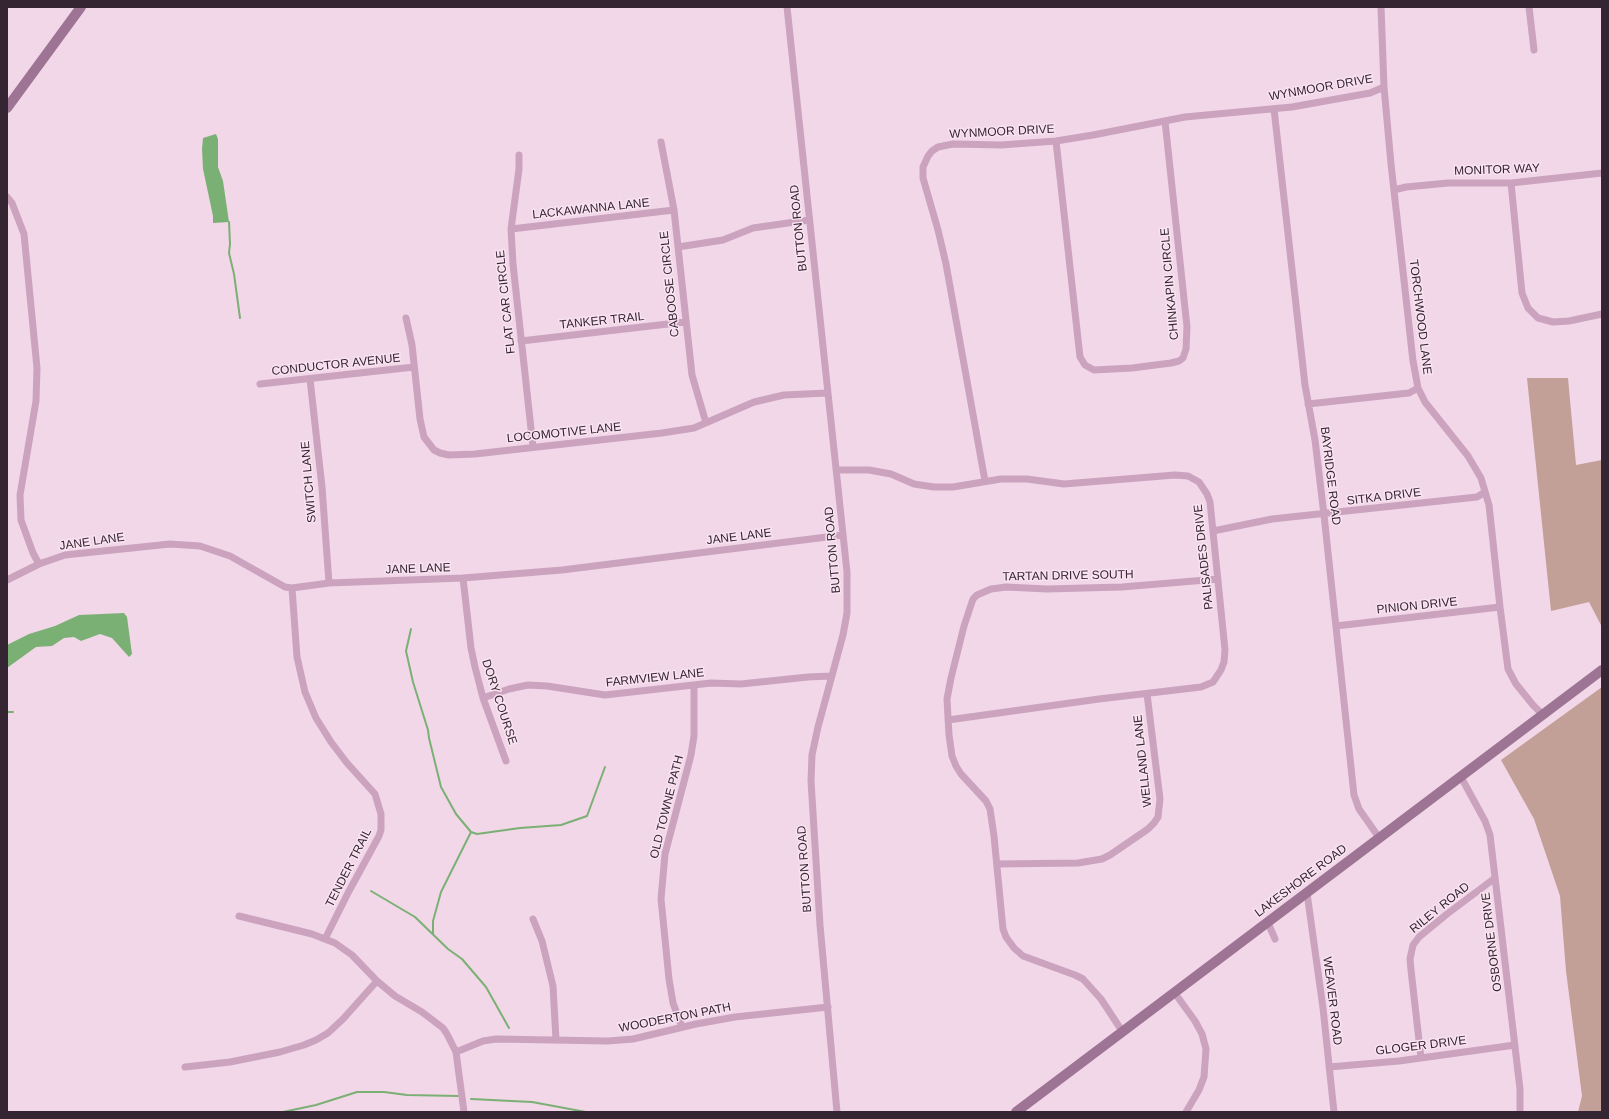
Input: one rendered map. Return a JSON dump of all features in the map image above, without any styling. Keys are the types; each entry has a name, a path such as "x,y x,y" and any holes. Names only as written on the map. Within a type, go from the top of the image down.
{"street":[{"path":"7,108 81,7"},
{"name":"BUTTON ROAD","path":"787,7 847,572 847,613 843,635 818,726 812,755 811,781 813,826 837,1112"},
{"name":"TORCHWOOD LANE","path":"1381,7 1384,87 1394,190 1413,361 1418,388 1425,402 1475,467 1485,492 1489,505 1508,669 1516,684 1543,715"},
{"path":"1529,7 1534,50"},
{"name":"WYNMOOR DRIVE","path":"985,481 946,264 938,230 922,178 923,167 932,151 953,144 1001,145 1056,141 1093,136 1165,121 1224,113 1292,107 1370,93 1384,87"},
{"name":"BAYRIDGE ROAD","path":"1274,109 1305,386 1315,440 1324,514 1354,795 1359,809 1380,839"},
{"name":"CHINKAPIN CIRCLE","path":"1056,141 1080,357 1084,365 1094,370 1132,368 1171,363 1179,361 1183,358 1186,349 1186,327 1165,121"},
{"name":"CABOOSE CIRCLE","path":"661,142 674,210 685,322 692,375 706,424"},
{"name":"FLAT CAR CIRCLE","path":"519,155 519,169 511,229 513,264 532,447"},
{"name":"MONITOR WAY","path":"1394,190 1406,186 1448,183 1511,183 1602,173"},
{"path":"1511,183 1522,293 1528,308 1538,318 1553,322 1569,321 1602,314"},
{"path":"7,197 12,203 24,234 38,368 36,401 20,495 20,520 33,552 40,564"},
{"name":"LACKAWANNA LANE","path":"511,229 674,210"},
{"path":"678,248 723,240 753,228 809,220"},
{"name":"LOCOMOTIVE LANE","path":"406,318 424,437 434,450 449,455 662,433 694,428 754,402 784,395 828,393"},
{"name":"TANKER TRAIL","path":"521,341 685,322"},
{"name":"CONDUCTOR AVENUE","path":"260,384 414,367"},
{"name":"SWITCH LANE","path":"310,379 322,487 329,583"},
{"path":"1308,404 1408,393 1418,388"},
{"name":"PALISADES DRIVE","path":"837,470 869,470 891,474 914,484 934,487 953,487 1001,479 1027,478 1064,484 1175,475 1188,476 1200,482 1207,494 1210,502 1225,650 1224,662 1221,670 1213,682 1201,687 948,720"},
{"name":"SITKA DRIVE","path":"1213,531 1272,519 1477,497 1485,492"},
{"name":"JANE LANE","path":"7,580 40,564 65,555 170,544 200,546 230,556 285,587 292,588 329,583 463,578 562,570 844,535"},
{"name":"DORY COURSE","path":"463,578 471,648 483,698 506,761"},
{"name":"TARTAN DRIVE SOUTH","path":"1122,1031 1101,999 1083,980 1075,975 1023,956 1014,948 1006,937 1003,929 990,809 986,801 956,766 952,756 947,698 951,678 970,606 977,595 991,589 1006,587 1047,589 1122,587 1218,579"},
{"name":"TENDER TRAIL","path":"292,588 296,657 305,692 316,718 331,742 347,763 375,794 381,814 381,830 379,836 348,893 326,939"},
{"name":"PINION DRIVE","path":"1336,626 1500,607"},
{"name":"LAKESHORE ROAD","path":"1016,1112 1380,839 1602,670"},
{"name":"FARMVIEW LANE","path":"483,698 509,689 528,685 547,686 605,695 711,683 740,684 832,676"},
{"name":"OLD TOWNE PATH","path":"682,1027 673,1003 668,980 661,899 665,854 691,755 694,736 694,685"},
{"name":"WELLAND LANE","path":"997,864 1078,863 1102,859 1148,829 1154,823 1159,813 1160,799 1147,694"},
{"name":"OSBORNE DRIVE","path":"1461,777 1485,821 1490,835 1520,1089 1520,1112"},
{"name":"RILEY ROAD","path":"1421,1058 1410,959 1413,945 1447,914 1496,878"},
{"name":"WEAVER ROAD","path":"1307,894 1323,1008 1334,1112"},
{"path":"240,916 312,934 335,943 352,955 377,981 395,996 422,1012 443,1028 456,1052 464,1112"},
{"path":"533,919 542,941 553,986 556,1040"},
{"path":"1268,923 1275,940"},
{"path":"185,1067 230,1062 280,1052 316,1040 328,1033 343,1019 377,981"},
{"path":"1174,992 1195,1021 1202,1034 1206,1050 1204,1077 1196,1097 1186,1112"},
{"name":"WOODERTON PATH","path":"456,1052 483,1041 496,1039 608,1041 633,1039 682,1027 736,1017 828,1007"},
{"name":"GLOGER DRIVE","path":"1329,1067 1421,1058 1515,1044"}],"shaded area":[{"path":"216,134 218,139 218,167 223,181 229,222 213,223 213,216 203,169 202,149 203,138"},
{"path":"1527,378 1568,378 1576,465 1602,460 1602,627 1589,602 1551,611"},
{"path":"124,613 127,617 132,654 129,657 112,638 100,634 81,641 74,637 64,638 52,646 36,647 7,668 7,645 29,634 55,626 79,615"},
{"path":"1602,687 1602,1112 1578,1112 1582,1096 1566,971 1560,896 1534,819 1501,760"}],"waterway":[{"path":"229,222 229,253 234,274 240,318"},
{"path":"411,629 406,651 413,682 428,730 441,787 456,814 471,832 477,834 520,828 561,825 587,816 605,767"},
{"path":"7,712 13,712"},
{"path":"433,934 433,921 441,892 471,832"},
{"path":"371,891 415,917 448,949 462,959 486,987 509,1028"},
{"path":"283,1112 316,1105 357,1092 458,1096"},
{"path":"471,1099 532,1102 586,1112"}]}
